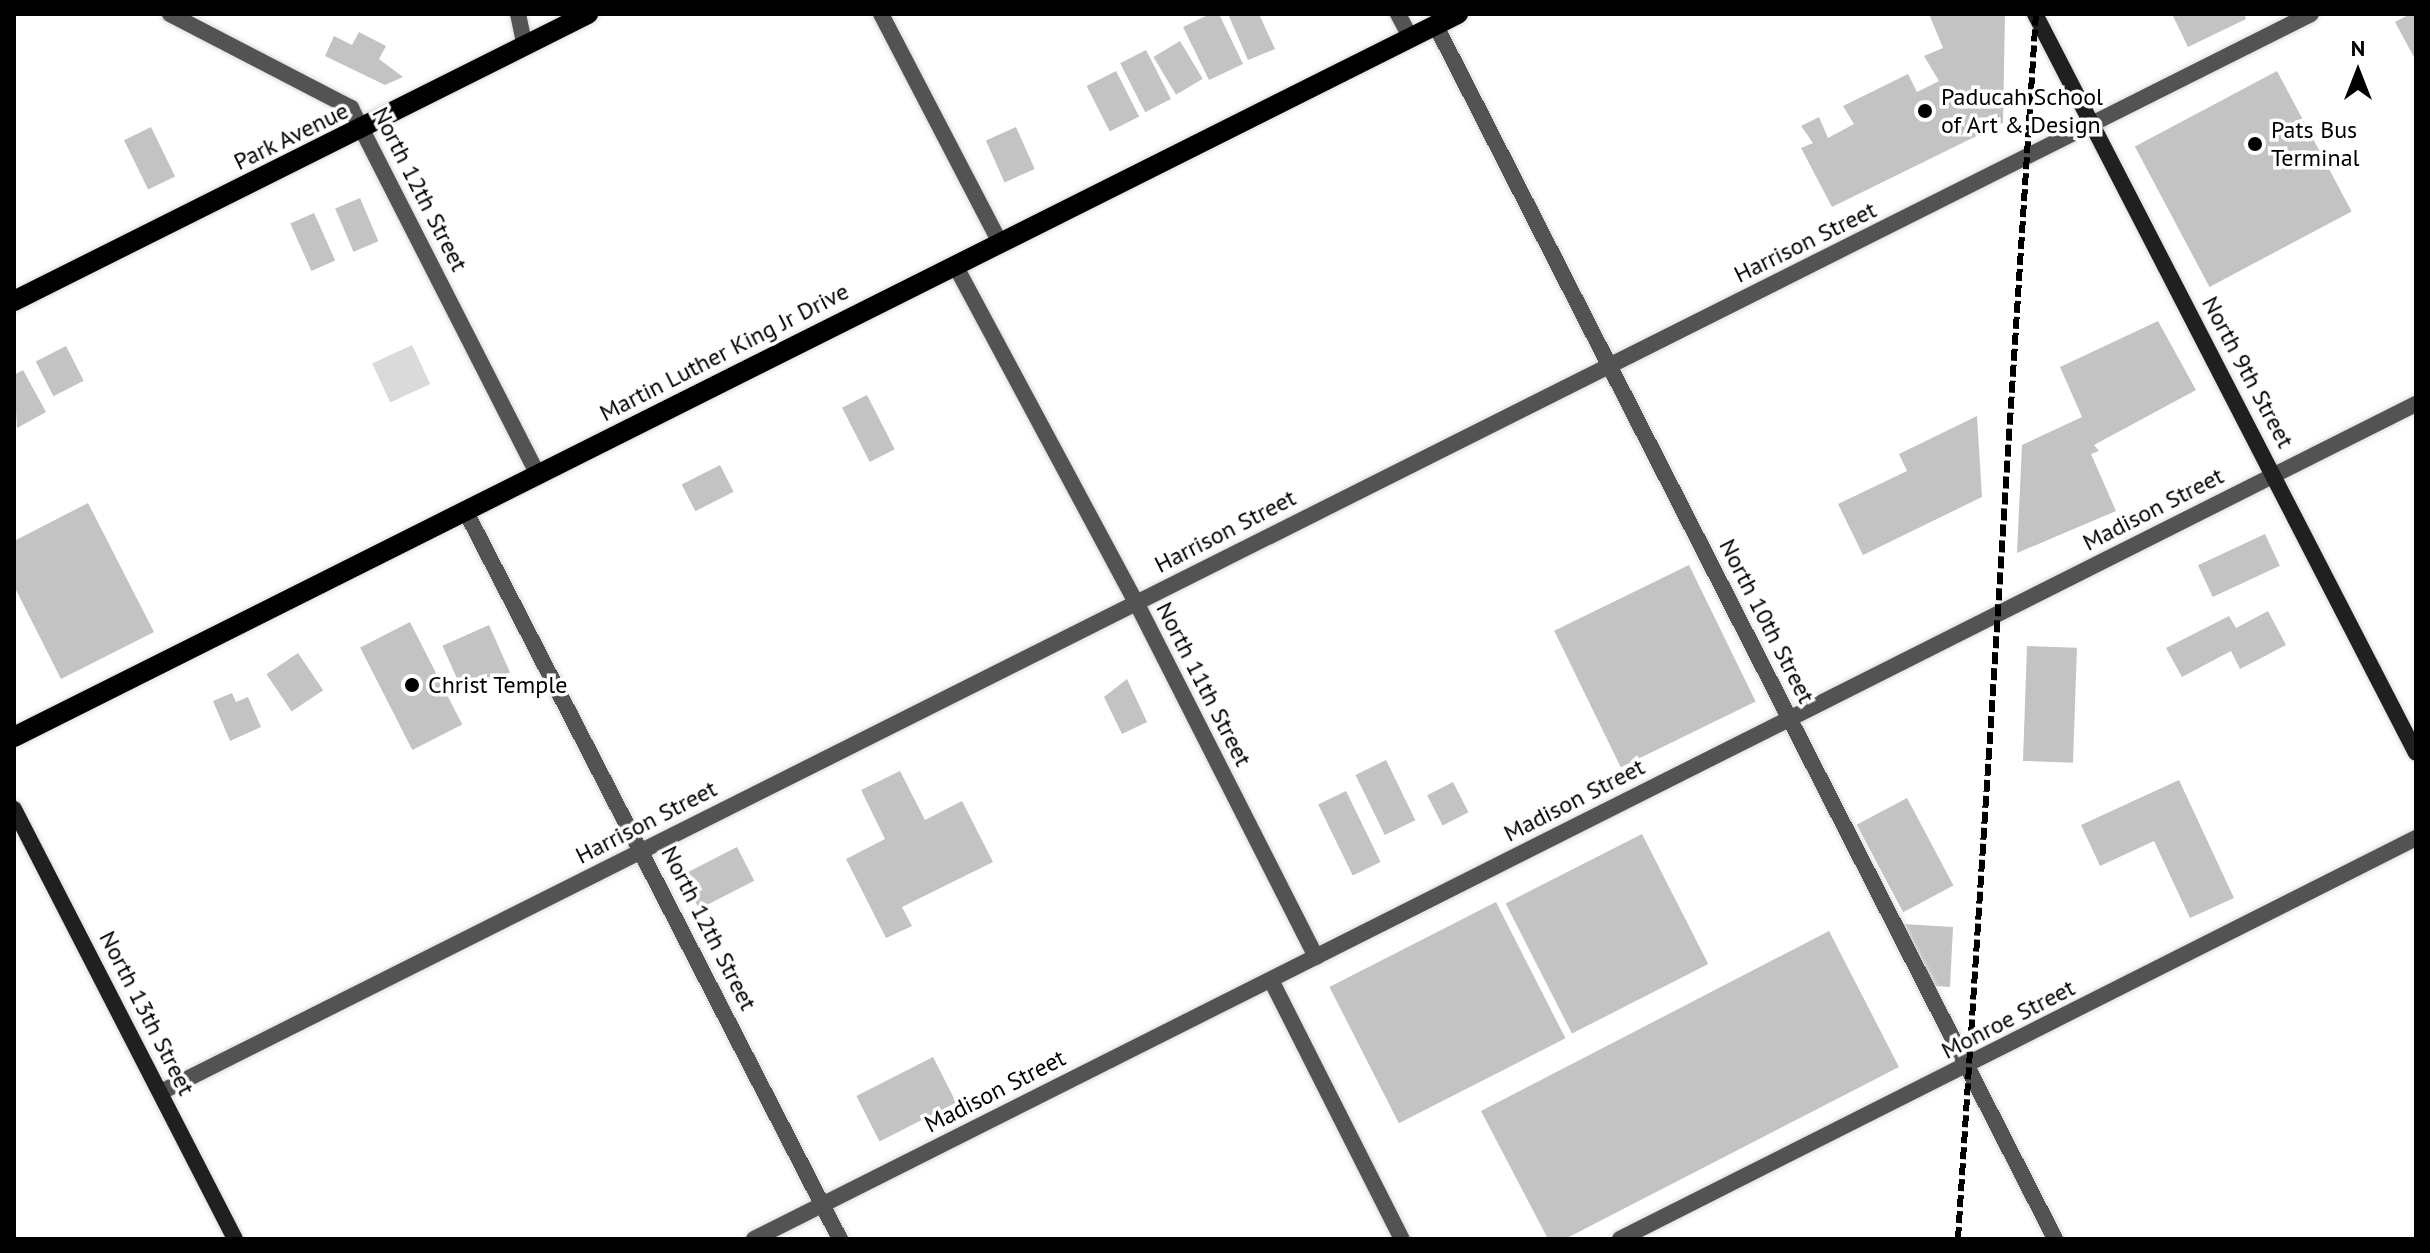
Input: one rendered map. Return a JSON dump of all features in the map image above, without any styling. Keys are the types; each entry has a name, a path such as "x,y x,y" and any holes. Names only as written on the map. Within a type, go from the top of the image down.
{"main road":[{"name":"Park Avenue","path":"14,301 365,129 588,14"},
{"name":"Martin Luther King Jr Drive","path":"14,737 1458,14"}],"street":[{"name":"North 12th Street","path":"170,14 322,89 351,108 365,129 538,475"},
{"path":"518,14 525,46"},
{"path":"881,14 1000,243"},
{"path":"1398,14 1411,38"},
{"name":"North 9th Street","path":"2035,14 2416,753"},
{"name":"Harrison Street","path":"161,1092 1609,364 2092,128 2311,14"},
{"name":"North 10th Street","path":"1436,26 2055,1239"},
{"name":"North 11th Street","path":"955,265 1136,602 1316,957"},
{"name":"Madison Street","path":"754,1239 2416,404"},
{"name":"North 12th Street","path":"466,512 840,1239"},
{"name":"North 13th Street","path":"14,809 235,1239"},
{"name":"Monroe Street","path":"1620,1239 1968,1067 2416,838"},
{"path":"1271,980 1402,1239"}],"shaded area":[{"path":"412,345 430,384 390,403 372,364"}],"building":[{"path":"1210,14 1219,14 1243,64 1209,80 1183,27"},
{"path":"1228,14 1259,14 1275,49 1248,60"},
{"name":"Paducah School of Art & Design","path":"1929,14 2005,14 2003,123 1832,207 1801,148 1813,143 1801,126 1819,117 1828,138 1854,124 1843,106 1908,74 1917,92 1939,81 1924,56 1943,48"},
{"path":"2172,14 2244,14 2246,19 2188,47"},
{"path":"2416,14 2416,61 2395,22"},
{"path":"359,32 386,46 379,59 403,77 385,85 325,56 334,36 352,45"},
{"path":"1180,41 1203,79 1176,95 1153,57"},
{"path":"1146,50 1171,99 1145,112 1120,63"},
{"path":"1116,71 1139,116 1110,131 1087,86"},
{"path":"2277,71 2352,211 2209,287 2135,147"},
{"path":"151,127 175,176 148,190 124,140"},
{"path":"1016,127 1035,169 1005,182 986,140"},
{"path":"360,198 378,241 354,252 335,209"},
{"path":"314,213 335,261 311,271 290,224"},
{"path":"2158,321 2196,390 2094,445 2099,451 2091,454 2116,511 2017,553 2022,445 2082,417 2060,367"},
{"path":"66,346 84,381 53,396 36,361"},
{"path":"23,370 46,412 17,428 14,375"},
{"path":"867,395 895,449 870,462 842,408"},
{"path":"1977,416 1982,497 1863,555 1838,504 1907,471 1899,454"},
{"path":"720,465 734,492 695,511 682,485"},
{"path":"88,503 154,632 61,679 14,586 14,541"},
{"path":"2265,534 2280,566 2213,597 2198,565"},
{"path":"1689,565 1756,702 1621,767 1554,631"},
{"path":"2268,611 2286,645 2240,669 2231,651 2182,677 2166,648 2229,616 2236,628"},
{"name":"Christ Temple","path":"410,622 462,724 412,750 360,647"},
{"path":"489,625 510,673 464,693 442,646"},
{"path":"2027,646 2077,648 2073,763 2023,761"},
{"path":"298,653 323,690 292,712 266,674"},
{"path":"1127,679 1147,722 1122,734 1104,697"},
{"path":"232,693 236,702 248,697 261,727 230,741 213,701"},
{"path":"1386,760 1415,820 1385,835 1355,775"},
{"path":"900,771 925,820 962,801 993,862 902,907 912,926 886,938 846,859 885,839 861,790"},
{"path":"2179,780 2234,898 2190,918 2154,841 2100,866 2081,825"},
{"path":"1453,782 1468,812 1443,825 1427,795"},
{"path":"1346,791 1381,862 1353,876 1318,805"},
{"path":"1907,798 1953,885 1903,912 1857,825"},
{"path":"1642,834 1708,964 1572,1034 1506,903"},
{"path":"737,847 754,881 699,909 682,875"},
{"path":"1496,902 1565,1038 1399,1123 1329,987"},
{"path":"1903,924 1953,927 1950,987 1935,986"},
{"path":"1829,931 1899,1067 1565,1239 1548,1239 1481,1111"},
{"path":"933,1057 956,1102 880,1141 856,1096"}],"railway":[{"path":"1958,1239 2036,14"}],"place":[{"name":"Paducah School of Art & Design","path":"1925,111"},
{"name":"Pats Bus Terminal","path":"2255,144"},
{"name":"Christ Temple","path":"412,685"}]}
